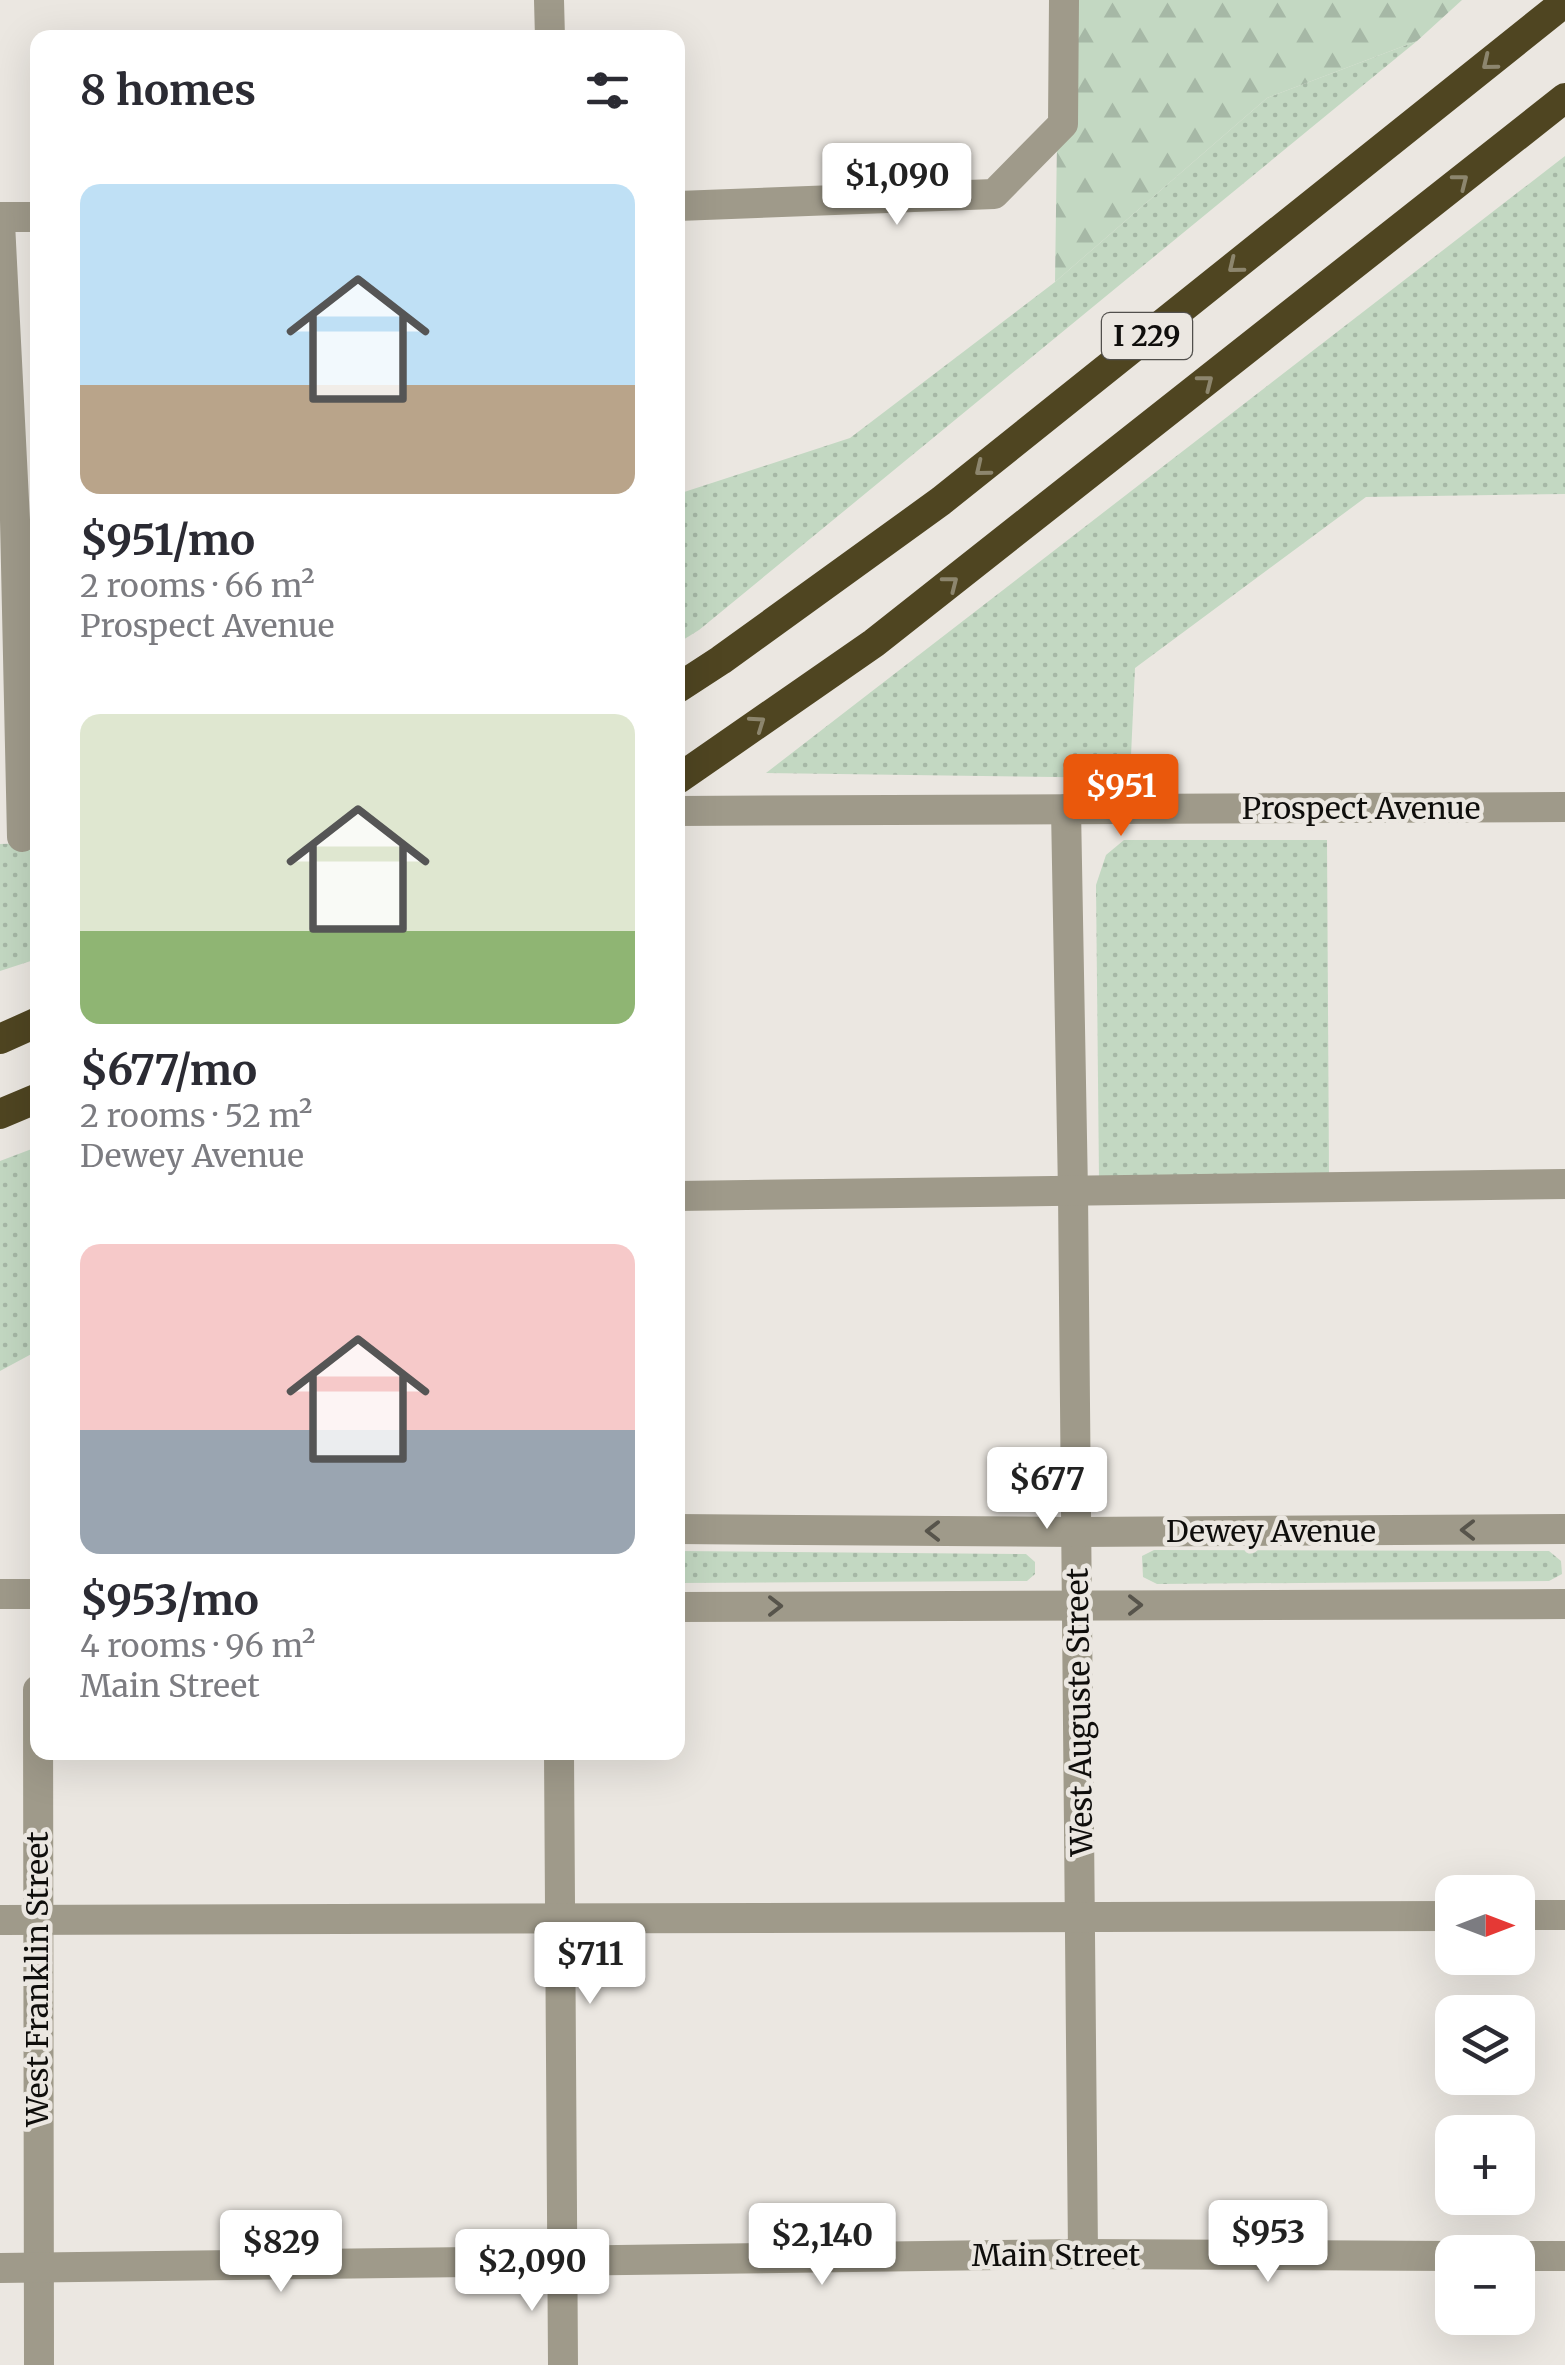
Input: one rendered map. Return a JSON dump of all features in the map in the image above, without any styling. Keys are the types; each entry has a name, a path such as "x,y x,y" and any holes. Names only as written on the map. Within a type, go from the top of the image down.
{"highway":[{"name":"I 229","path":"685,683 941,501 1565,2"},
{"name":"I 229","path":"685,774 874,643 1565,98"},
{"path":"0,1038 30,1025"},
{"path":"0,1114 30,1101"}],"street":[{"path":"550,0 550,30"},
{"path":"685,206 994,194 1063,124 1064,0"},
{"path":"20,837 18,520 0,220 30,218"},
{"name":"Prospect Avenue","path":"685,811 1565,808"},
{"name":"West Auguste Street","path":"1066,809 1074,1192 1083,2254"},
{"path":"685,1196 1565,1184"},
{"name":"Dewey Avenue","path":"685,1529 1565,1529"},
{"path":"0,1594 30,1594"},
{"path":"685,1607 1565,1604"},
{"name":"West Franklin Street","path":"37,1760 39,2365"},
{"path":"559,1760 563,2365"},
{"path":"1535,1915 1565,1915"},
{"path":"0,1920 1435,1916"},
{"name":"Main Street","path":"0,2268 1083,2254 1435,2256"},
{"path":"1535,2256 1565,2256"}],"green space":[{"path":"1059,0 1462,0 1417,41 1267,98 1055,282"},
{"path":"1417,41 685,639 685,492 850,438 1055,282 1267,98"},
{"path":"1565,156 1565,494 1366,497 1135,668 1130,778 766,773"},
{"path":"1124,840 1327,840 1329,1176 1099,1178 1096,885 1106,855"},
{"path":"30,843 30,961 0,971 0,844"},
{"path":"30,1150 30,1355 0,1371 0,1161"},
{"path":"1154,1550 1549,1551 1561,1561 1562,1574 1549,1581 1157,1584 1143,1577 1142,1556"},
{"path":"685,1551 1026,1554 1035,1562 1035,1574 1027,1581 685,1583"}]}
